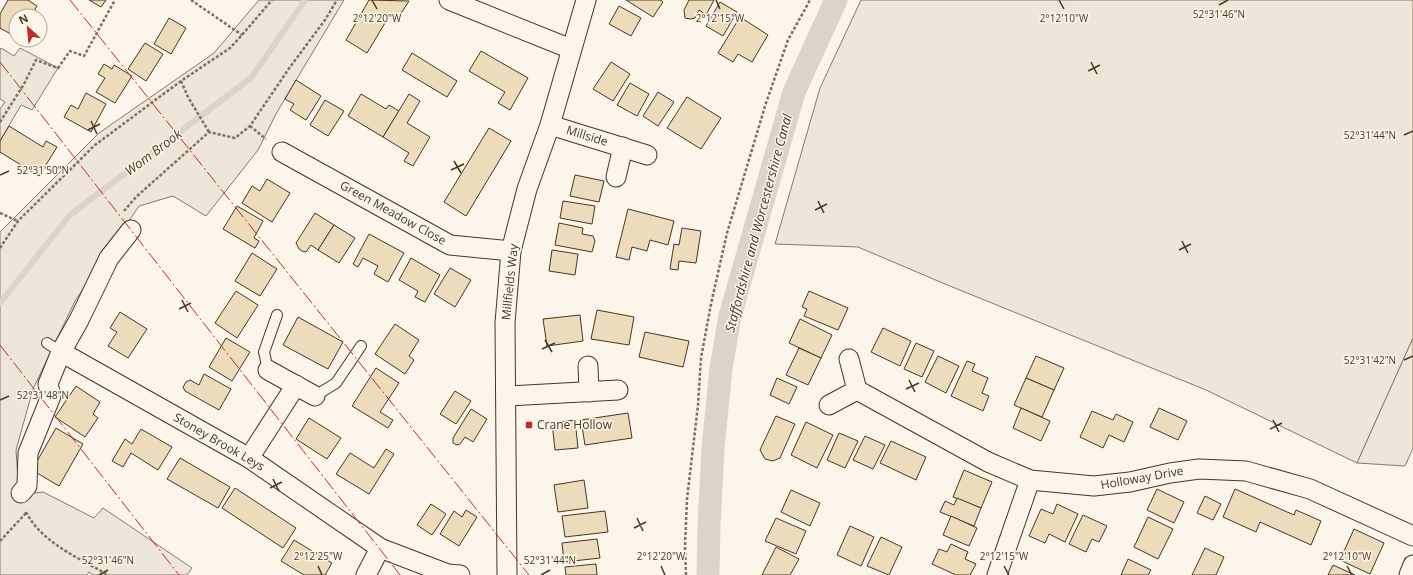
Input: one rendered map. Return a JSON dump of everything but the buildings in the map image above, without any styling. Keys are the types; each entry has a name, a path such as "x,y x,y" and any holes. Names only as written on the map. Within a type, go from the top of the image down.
{"street":[{"path":"448,0 571,49"},
{"name":"Millfields Way","path":"507,575 505,323 511,251 528,189 550,125 586,0"},
{"name":"Millside","path":"550,125 647,155"},
{"name":"Millside","path":"616,177 623,147"},
{"name":"Green Meadow Close","path":"282,152 450,245 511,251"},
{"path":"21,493 27,486 28,453 50,396 48,384 54,347 79,320 109,258 131,230"},
{"name":"Stoney Brook Leys","path":"54,347 249,458 380,548 448,574 460,575"},
{"path":"829,405 856,390 849,359"},
{"path":"588,366 589,392"},
{"path":"268,370 315,396"},
{"path":"249,458 296,385"},
{"path":"506,396 618,390"},
{"name":"Holloway Drive","path":"856,390 988,462 1030,480 1094,486 1130,482 1170,473 1199,469 1246,471 1310,489 1413,536"},
{"path":"997,575 1030,480"},
{"path":"366,575 380,548"},
{"path":"1409,575 1413,565"}],"lane":[{"path":"268,370 264,352 277,316"},
{"path":"315,396 336,383 361,346"}],"path":[{"path":"0,122 24,84 36,60 58,68 70,51 84,56 116,0"},
{"path":"191,0 242,35"},
{"path":"0,248 18,221 95,145 181,81 230,48 272,0"},
{"path":"181,81 188,97 209,132 235,138 250,126 290,66 325,20 337,0"},
{"path":"686,575 685,546 687,499 697,419 701,358 711,304 727,233 766,104 788,40 810,0"},
{"path":"122,213 136,197 209,132"},
{"path":"0,213 18,221"},
{"path":"0,541 27,513"}],"shaded area":[{"path":"259,0 344,0 277,112 258,150 206,216 173,196 139,206 75,301 33,389 16,450 19,495 43,492 94,518 103,508 192,568 187,575 93,575 89,572 87,575 0,575 0,232 99,133 214,53"},
{"path":"861,0 1413,0 1413,338 1357,463 1206,390 858,247 775,244 820,88"},
{"path":"1,48 14,56 20,48 58,68 32,110 21,105 0,141 0,109 5,102 0,99"},
{"path":"1413,338 1413,448 1405,466 1357,463"}],"waterway":[{"name":"Wom Brook","path":"0,303 70,215 251,78 305,0"},
{"name":"Staffordshire and Worcestershire Canal","path":"708,575 713,448 721,368 730,316 794,92 836,0"}],"power":[{"path":"70,0 529,575"},
{"path":"0,62 400,575"},
{"path":"0,345 179,575"}],"place":[{"name":"Crane Hollow","path":"529,425"}]}
